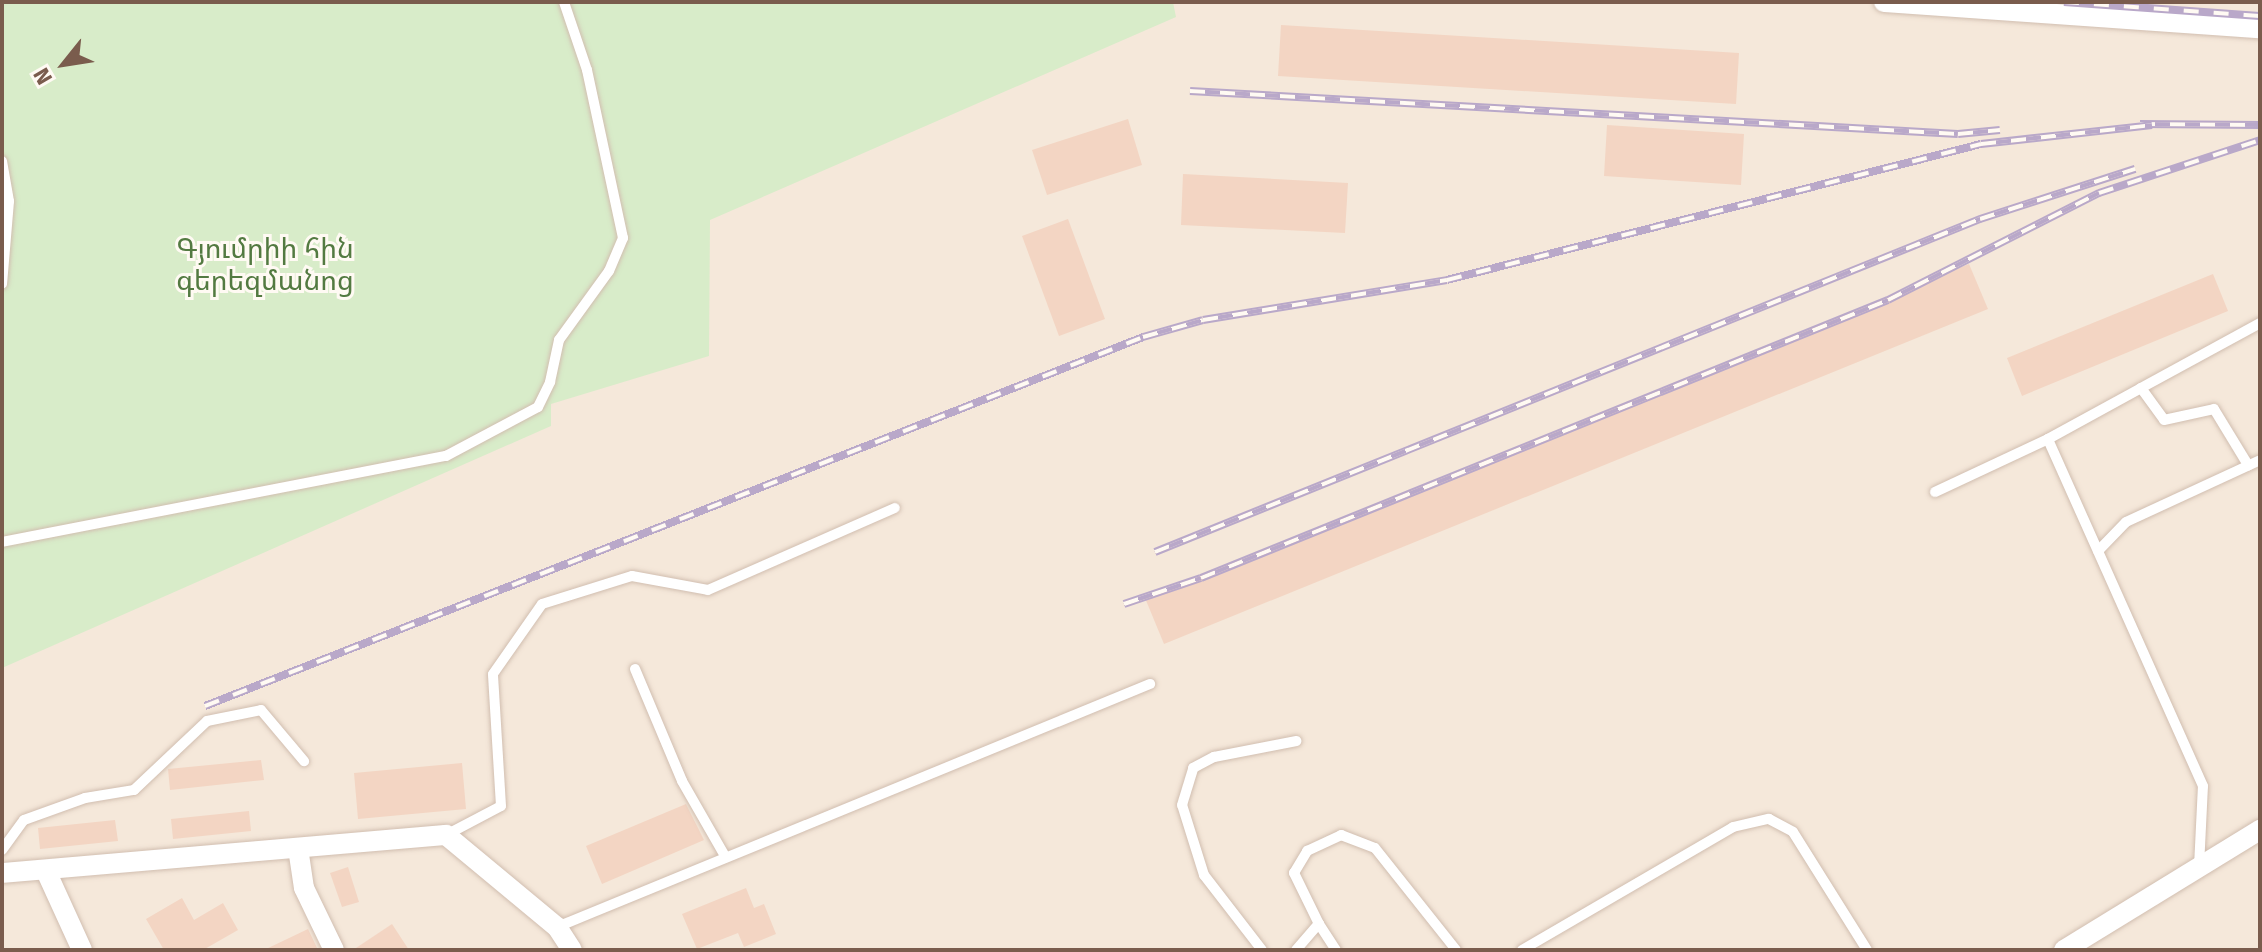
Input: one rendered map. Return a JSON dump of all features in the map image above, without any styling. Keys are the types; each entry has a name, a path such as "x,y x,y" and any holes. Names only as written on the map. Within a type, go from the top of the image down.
{"street":[{"path":"1884,2 2260,28"},
{"path":"2064,950 2260,830"},
{"path":"2,873 446,835 557,927 572,950"},
{"path":"298,848 304,888 334,950"},
{"path":"46,871 82,950"}],"lane":[{"path":"2,542 446,456 538,407 550,382 559,340 609,271 623,238 587,70 564,2"},
{"path":"2,161 9,201 2,284"},
{"path":"1935,492 2048,439 2260,323"},
{"path":"2141,388 2164,420 2214,409 2248,465"},
{"path":"2048,439 2203,786 2199,869"},
{"path":"2098,551 2126,522 2260,460"},
{"path":"446,835 501,806 493,674 542,604 632,576 708,590 895,508"},
{"path":"635,669 682,781 725,856"},
{"path":"557,927 1150,684"},
{"path":"2,850 24,820 85,798 134,790 207,721 261,710 304,761"},
{"path":"1262,950 1204,875 1182,805 1193,768 1214,757 1296,741"},
{"path":"1522,950 1733,827 1769,819 1793,832 1867,950"},
{"path":"1336,950 1319,924 1294,873 1307,851 1341,835 1375,848 1456,950"},
{"path":"1296,950 1319,924"}],"shaded area":[{"path":"2,2 2260,2 2260,950 2,950"}],"green space":[{"name":"Գյումրիի հին գերեզմանոց","path":"2,2 1173,2 1176,17 710,220 709,356 551,404 551,426 2,668"}],"building":[{"path":"1281,25 1739,53 1736,104 1278,76"},
{"path":"1128,119 1142,165 1047,195 1032,150"},
{"path":"1607,125 1744,134 1741,185 1604,176"},
{"path":"1183,174 1348,183 1345,233 1181,225"},
{"path":"1068,219 1105,319 1059,336 1022,236"},
{"path":"1969,264 1988,309 1164,644 1145,598"},
{"path":"2213,274 2228,311 2022,396 2007,358"},
{"path":"261,760 264,780 170,790 168,769"},
{"path":"462,763 466,809 358,819 354,773"},
{"path":"686,804 704,840 602,884 586,846"},
{"path":"249,811 251,831 173,839 171,819"},
{"path":"115,820 118,841 40,849 38,828"},
{"path":"348,867 359,902 342,907 330,873"},
{"path":"746,888 754,908 764,904 776,934 744,947 738,933 697,949 682,914"},
{"path":"182,898 194,920 223,903 238,930 203,950 164,950 146,919"},
{"path":"392,924 409,950 353,950"},
{"path":"308,929 318,950 264,950"}],"railway":[{"path":"2064,2 2260,16"},
{"path":"1190,91 1958,134 2000,130"},
{"path":"2140,124 2260,125"},
{"path":"205,706 1143,337 1203,320 1447,280 1981,144 2152,125"},
{"path":"1124,604 1201,578 1888,300 2099,193 2260,140"},
{"path":"1155,552 1980,219 2135,169"}]}
